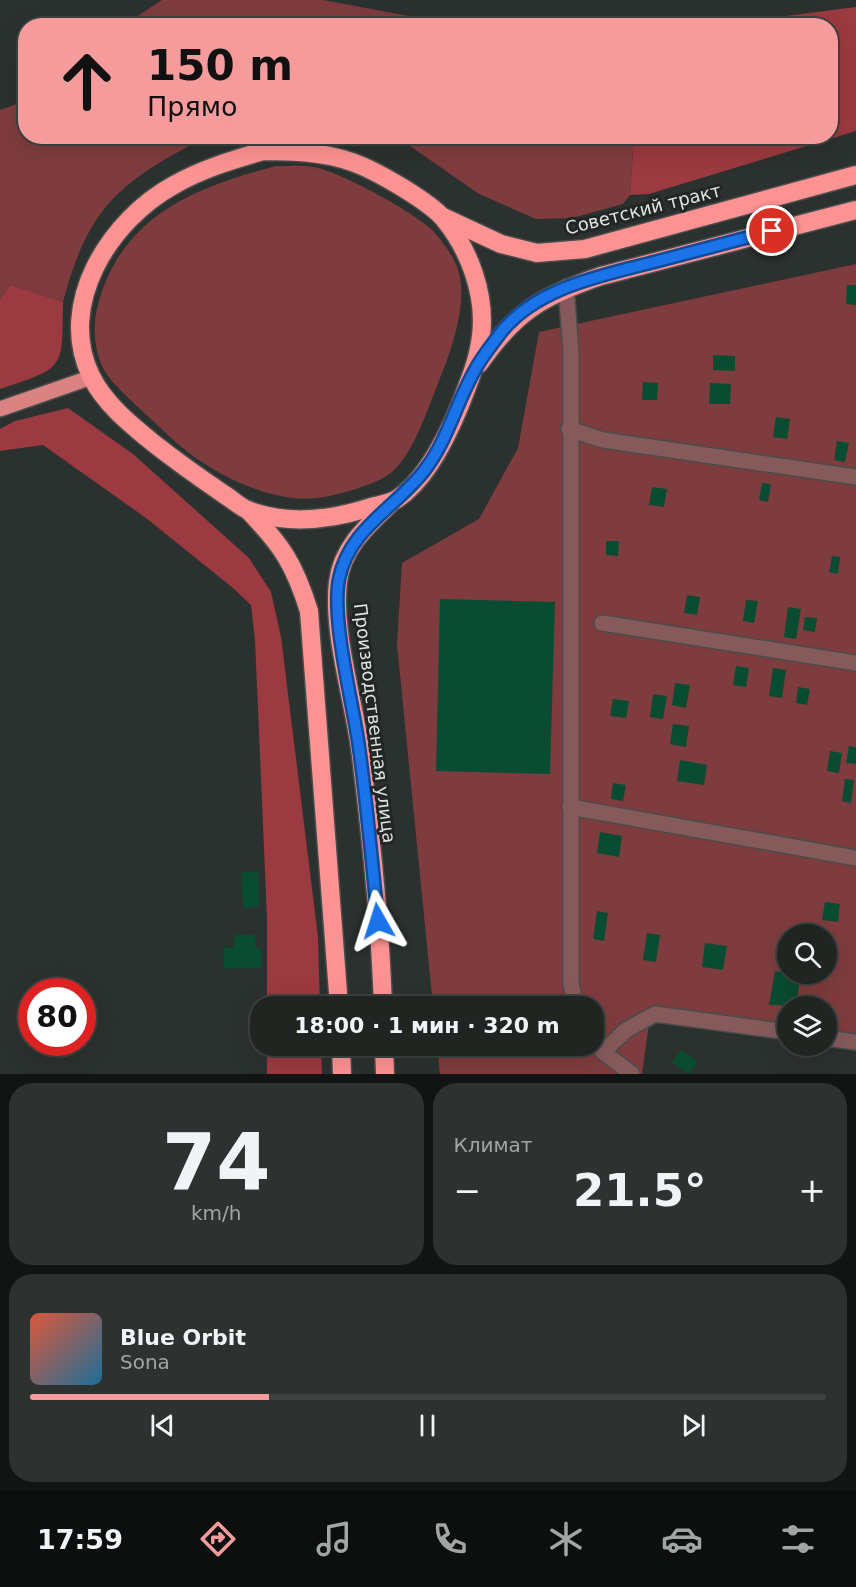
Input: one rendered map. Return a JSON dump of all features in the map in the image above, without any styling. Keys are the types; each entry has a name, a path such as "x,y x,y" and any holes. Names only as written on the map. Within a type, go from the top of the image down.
{"highway":[{"path":"338,996 309,610 297,573 276,540 248,510 187,470 134,427 110,404 92,377 81,350 79,316 90,276 112,237 139,210 171,186 215,165 263,151 306,151 353,162 393,182 443,217 469,258 480,295 482,334 474,370"},
{"name":"Советский тракт","path":"443,217 501,244 537,253 585,249 856,175"},
{"path":"474,370 501,332 531,306 566,287 856,210"},
{"name":"Производственная улица","path":"383,996 381,942 360,748 338,617 338,581 345,556 362,531 409,488 438,449 450,429 474,370"},
{"path":"248,510 285,520 338,518 394,500"},
{"path":"341,1056 342,1074"},
{"path":"384,1056 385,1074"}],"main road":[{"path":"0,409 92,377"}],"street":[{"path":"566,287 571,352 569,429 570,807 571,984 574,996"},
{"path":"569,429 603,440 856,477"},
{"path":"602,623 856,663"},
{"path":"570,807 856,858"},
{"path":"604,1043 655,1014 777,1031"},
{"path":"837,1039 856,1042"},
{"path":"604,1050 632,1074"}],"shaded area":[{"path":"162,0 323,0 420,18 135,18"},
{"path":"856,7 856,131 838,136 838,18 770,18"},
{"path":"18,104 18,144 193,144 151,168 112,200 97,219 84,242 63,302 11,285 0,299 0,110"},
{"path":"407,144 634,144 630,195 623,204 572,218 536,219 479,194"},
{"path":"634,144 813,144 649,194 630,195"},
{"path":"276,166 309,166 326,170 358,184 411,214 433,231 445,246 455,262 461,287 459,315 448,357 424,419 405,457 389,474 379,480 349,491 316,498 292,498 258,490 225,476 195,457 168,435 111,380 102,365 95,340 96,313 109,274 124,249 143,227 165,210 190,196 217,184"},
{"path":"856,264 856,1040 837,1037 837,996 777,996 777,1028 651,1009 642,1074 440,1074 438,1056 604,1056 604,996 432,996 397,644 402,563 479,519 518,448 539,332"},
{"path":"11,285 63,302 62,341 56,363 49,370 0,389 0,299"},
{"path":"68,408 133,454 249,558 271,592 281,637 318,937 320,996 267,996 267,918 255,640 251,605 146,518 43,445 0,451 0,429 15,421"},
{"path":"267,1056 321,1056 322,1074 267,1074"}],"building":[{"path":"847,285 856,285 856,305 846,304"},
{"path":"713,355 735,356 735,371 713,370"},
{"path":"643,382 658,383 657,400 642,400"},
{"path":"710,383 731,384 730,404 709,404"},
{"path":"776,417 790,419 787,439 773,437"},
{"path":"837,441 849,443 845,462 834,460"},
{"path":"762,483 771,484 768,502 759,500"},
{"path":"652,487 667,489 664,507 649,505"},
{"path":"606,541 619,541 618,556 606,555"},
{"path":"832,556 840,557 838,574 829,572"},
{"path":"687,595 700,597 697,615 684,613"},
{"path":"440,599 555,602 550,774 436,771"},
{"path":"746,600 758,601 754,623 743,621"},
{"path":"788,607 801,609 796,639 784,637"},
{"path":"805,617 817,618 815,632 803,630"},
{"path":"736,666 749,668 746,687 733,685"},
{"path":"773,668 786,670 782,698 769,696"},
{"path":"675,683 690,685 686,708 672,705"},
{"path":"798,687 810,689 807,705 796,703"},
{"path":"653,694 667,696 663,719 650,717"},
{"path":"613,699 629,701 626,718 610,716"},
{"path":"673,724 689,726 686,747 670,744"},
{"path":"849,746 856,747 856,764 846,763"},
{"path":"830,751 842,753 839,773 827,771"},
{"path":"680,760 707,765 704,785 677,781"},
{"path":"845,779 854,780 851,803 842,801"},
{"path":"613,783 626,785 623,801 611,799"},
{"path":"600,832 622,836 619,857 597,853"},
{"path":"258,871 259,907 243,908 241,872"},
{"path":"825,902 840,904 838,922 822,920"},
{"path":"597,911 608,913 604,941 593,939"},
{"path":"647,933 660,935 656,962 643,960"},
{"path":"255,934 256,947 261,949 262,967 224,969 223,948 234,948 234,935"},
{"path":"705,943 727,946 723,970 702,967"},
{"path":"775,971 777,971 777,984 800,984 798,996 777,996 777,1005 769,1005"},
{"path":"681,1050 698,1061 689,1074 672,1063"}],"route":[{"path":"378,921 360,748 338,617 338,581 345,556 362,531 409,488 426,468 450,429 474,370 501,332 531,306 566,287 601,276 772,231"}]}
